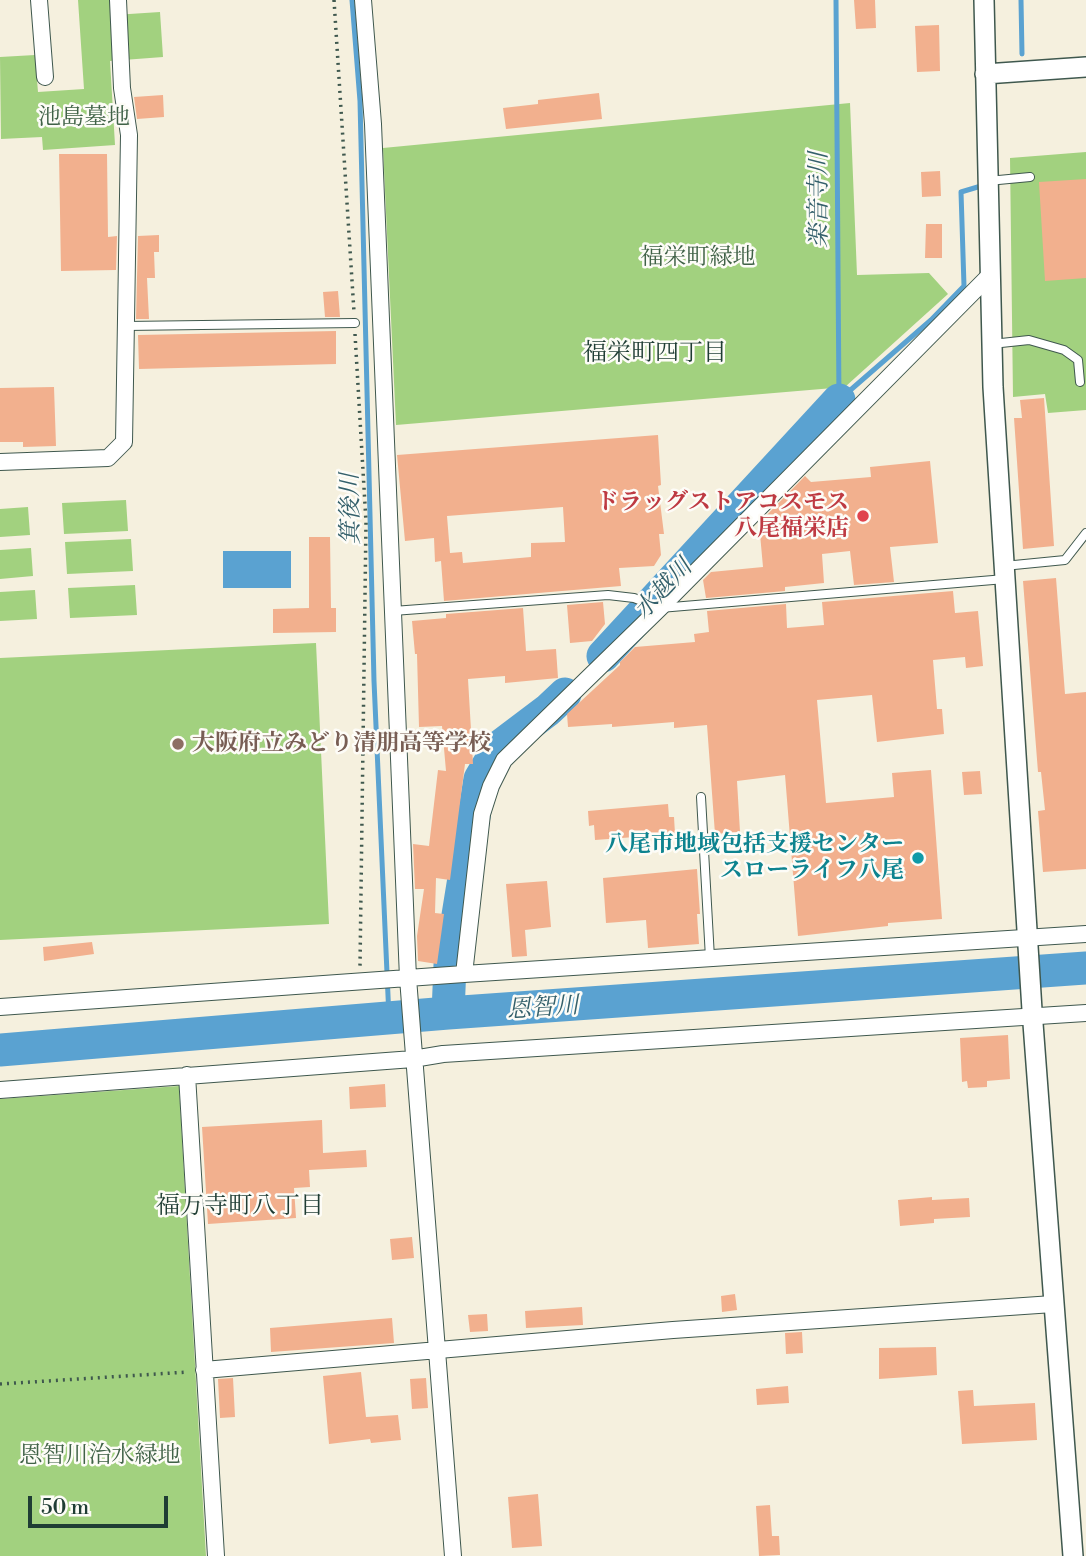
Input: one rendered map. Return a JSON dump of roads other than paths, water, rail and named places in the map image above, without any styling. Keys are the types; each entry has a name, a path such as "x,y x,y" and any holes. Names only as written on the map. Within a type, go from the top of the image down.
{"street":[{"path":"40,0 45,77"},
{"path":"0,462 108,458 124,442 129,135 122,88 118,0"},
{"path":"363,0 373,124 413,1055 453,1556"},
{"path":"984,0 992,344 1004,573 1032,1014 1073,1556"},
{"path":"985,74 1086,66"},
{"path":"461,974 482,814 491,786 504,760 990,275"},
{"path":"0,1007 360,982 409,984 438,976 461,974 710,958 1028,944 1086,934"},
{"path":"0,1090 413,1055 1032,1014 1086,1013"},
{"path":"187,1075 216,1556"},
{"path":"204,1370 673,1330 1053,1304"}],"lane":[{"path":"988,181 1030,177"},
{"path":"126,326 355,323"},
{"path":"992,344 1029,340 1064,349 1078,360 1080,382"},
{"path":"393,611 608,595 634,598 658,607 1004,573 1065,560 1086,533"},
{"path":"701,797 710,958"}],"water":[{"path":"223,551 291,551 291,588 223,588"}],"waterway":[{"name":"箕後川","path":"352,0 360,101 374,681 389,1018"},
{"name":"楽音寺川","path":"836,0 839,400"},
{"name":"水越川","path":"1021,0 1022,54"},
{"name":"水越川","path":"839,400 931,320 964,286 961,192 981,186"},
{"name":"水越川","path":"603,656 839,400"},
{"name":"水越川","path":"448,1013 450,965 480,779 499,747 565,694"},
{"name":"恩智川","path":"0,1050 448,1013 1086,968"}],"place":[{"name":"ドラッグストアコスモス 八尾福栄店","path":"863,516"},
{"name":"大阪府立みどり清朋高等学校","path":"178,744"},
{"name":"八尾市地域包括支援センター スローライフ八尾","path":"918,858"}],"district":[{"name":"福栄町四丁目","path":"655,354"},
{"name":"福万寺町八丁目","path":"240,1207"}],"park label":[{"name":"池島墓地","path":"84,118"},
{"name":"福栄町緑地","path":"698,258"},
{"name":"恩智川治水緑地","path":"100,1456"}]}
